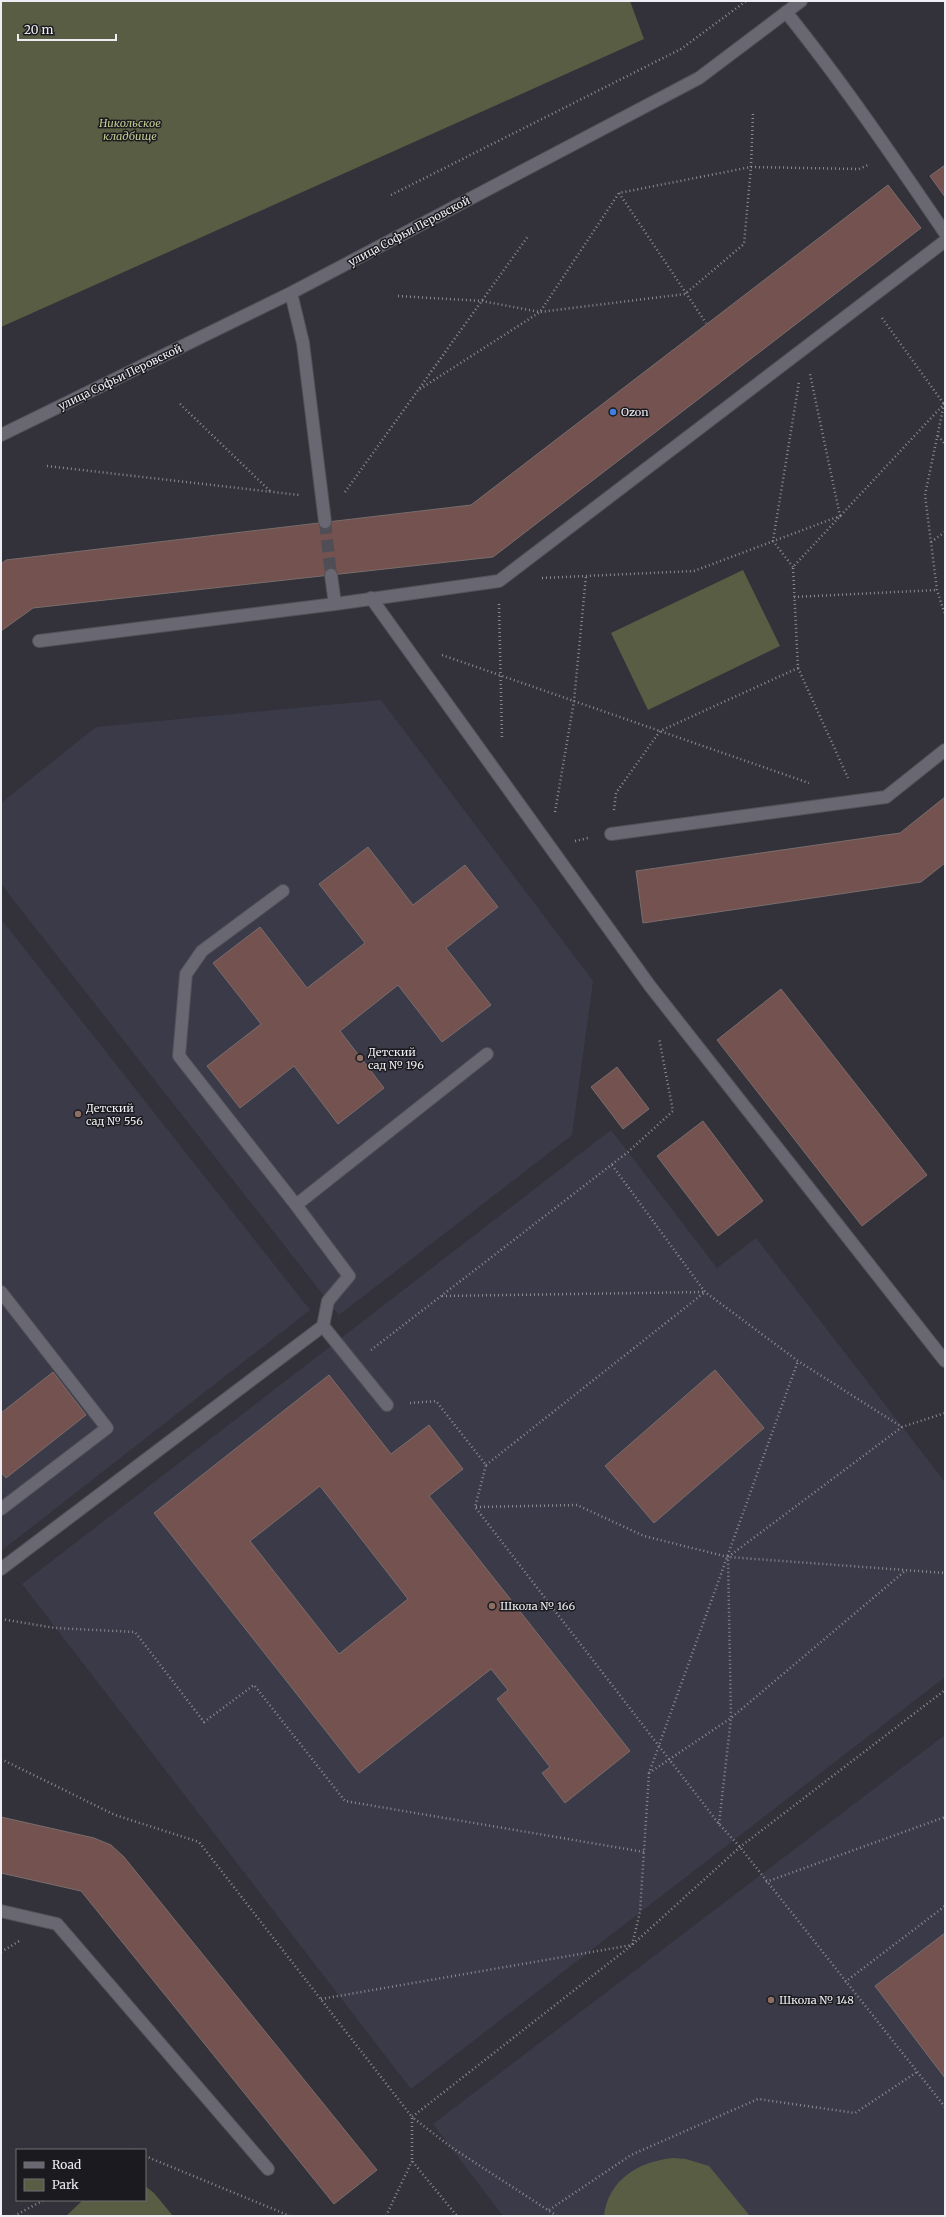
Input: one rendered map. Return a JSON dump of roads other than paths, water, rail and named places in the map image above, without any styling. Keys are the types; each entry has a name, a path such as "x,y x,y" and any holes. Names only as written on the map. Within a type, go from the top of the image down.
{"street":[{"name":"улица Софьи Перовской","path":"1,435 291,293 699,78 801,1"},
{"path":"786,12 824,60 892,154 945,233"},
{"path":"39,641 335,604 499,581 945,241"},
{"path":"291,293 303,343 325,522"},
{"path":"331,575 335,604"},
{"path":"370,598 650,986 945,1361"},
{"path":"611,834 886,797 945,750"},
{"path":"1,1569 323,1326 328,1301 349,1276 296,1205 179,1056 186,974 202,951 282,891"},
{"path":"296,1205 486,1054"},
{"path":"1,1292 107,1428 1,1509"},
{"path":"323,1326 387,1405"},
{"path":"1,1911 57,1924 268,2169"}],"tunnel":[{"path":"325,522 331,575"}],"place":[{"name":"Ozon","path":"613,412"},
{"name":"Детский сад № 196","path":"360,1058"},
{"name":"Детский сад № 556","path":"78,1114"},
{"name":"Школа № 166","path":"492,1606"},
{"name":"Школа № 148","path":"771,2000"}],"park label":[{"name":"Никольское кладбище","path":"130,129"}]}
